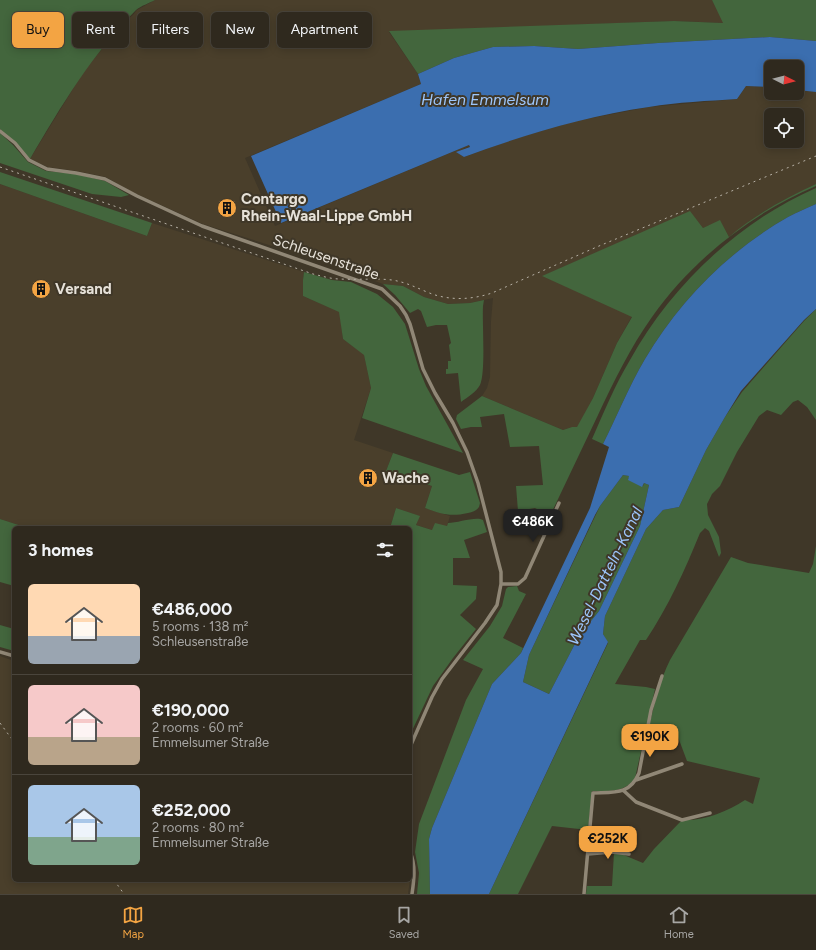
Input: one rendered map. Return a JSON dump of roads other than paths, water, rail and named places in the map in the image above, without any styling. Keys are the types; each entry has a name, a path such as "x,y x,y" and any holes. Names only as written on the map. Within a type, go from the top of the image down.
{"street":[{"name":"Schleusenstraße","path":"0,131 15,143 29,160 47,169 105,179 132,194 202,226 382,289 400,306 406,314 424,369 435,393 453,423 472,465 501,572 501,584 497,605 442,679 432,697 412,742"},
{"path":"501,584 518,584 525,578 559,503"},
{"path":"0,652 12,655"},
{"path":"636,780 639,773 651,710 662,676"},
{"path":"584,894 593,793 624,791 636,780 682,764"},
{"path":"624,791 636,802 682,820 710,813"},
{"path":"588,854 612,852 629,854"},
{"path":"412,860 414,867 412,894"}],"water":[{"name":"Hafen Emmelsum","path":"770,37 816,41 816,92 804,91 804,60 764,60 764,87 746,86 737,99 671,104 625,111 555,127 464,157 456,152 470,147 469,145 281,223 251,156 421,84 418,74 454,58 493,47 534,46 578,49"},
{"path":"816,204 816,309 804,320 741,391 706,450 679,507 663,510 646,529 605,616 603,634 608,642 489,894 430,894 429,839 432,828 492,684 521,653 590,508 609,447 603,444 639,369 659,338 690,297 726,261 767,230 788,217","holes":["623,475 629,476 628,480 642,487 644,483 649,485 640,526 599,611 579,636 549,694 523,682 529,655 600,506"]}],"railway":[{"path":"0,167 313,274 337,279 392,280 406,283 443,297 468,298 492,293 599,246 816,156"},
{"path":"0,723 12,739"},
{"path":"115,882 124,894"}],"place":[{"name":"Contargo Rhein-Waal-Lippe GmbH","path":"227,208"},
{"name":"Versand","path":"41,289"},
{"name":"Wache","path":"368,478"}],"water label":[{"name":"Wesel-Datteln-Kanal","path":"605,576"}]}
